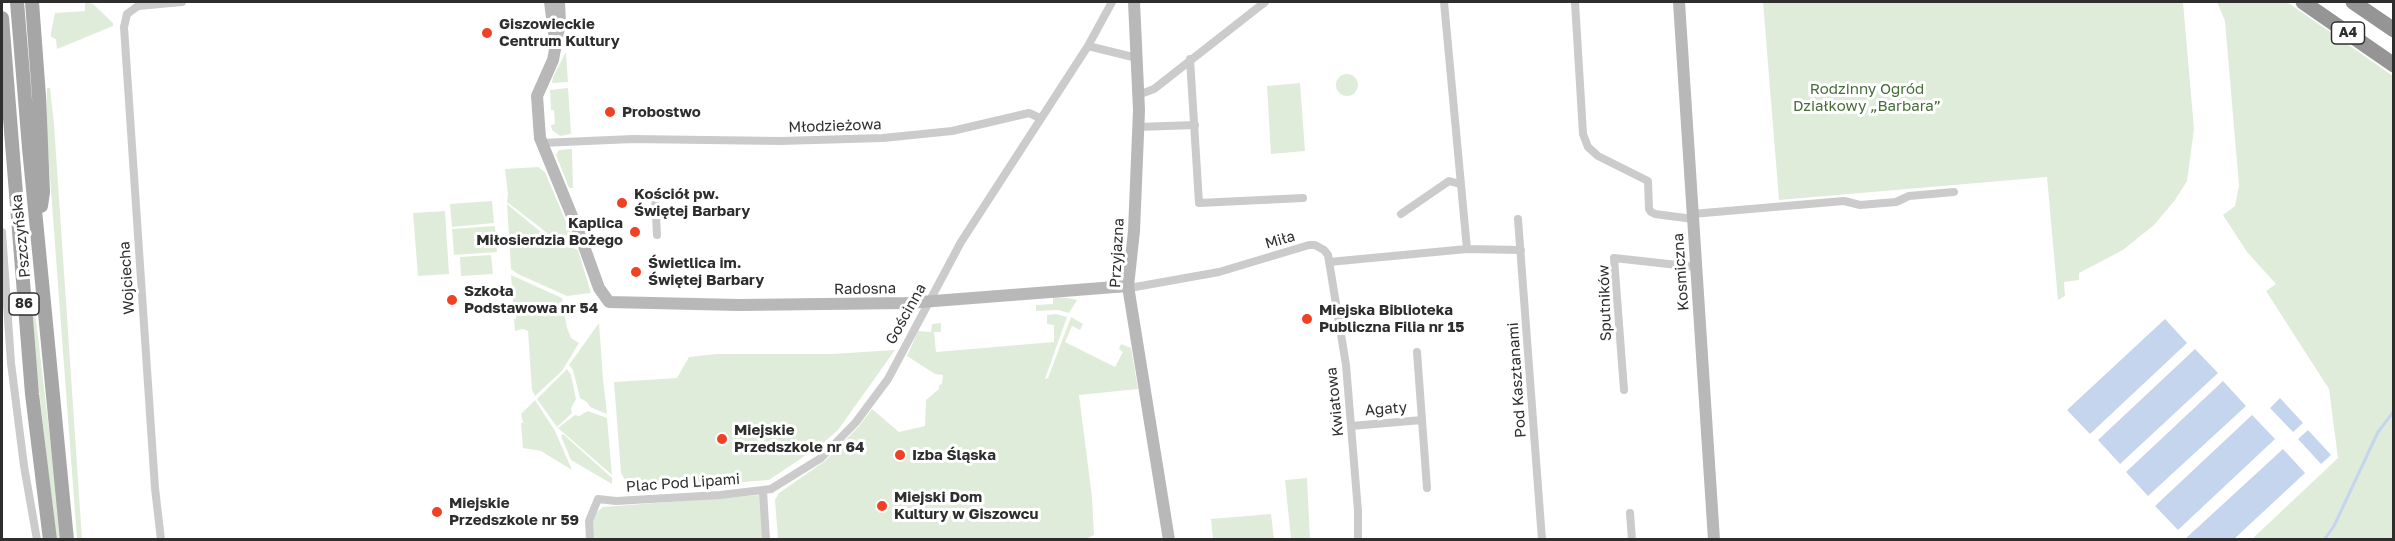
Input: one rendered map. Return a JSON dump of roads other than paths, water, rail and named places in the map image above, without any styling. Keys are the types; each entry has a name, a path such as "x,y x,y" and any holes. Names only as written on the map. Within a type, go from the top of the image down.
{"highway":[{"name":"A4","path":"2303,2 2394,64"},
{"name":"A4","path":"2353,2 2394,30"}],"main road":[{"name":"Pszczyńska","path":"18,2 54,419 67,540"},
{"path":"32,2 43,192 38,229"},
{"name":"Pszczyńska","path":"2,18 32,394 50,540"},
{"path":"2,99 9,117"}],"street":[{"name":"Wojciecha","path":"161,540 155,488 124,30 127,14 142,4 182,2"},
{"path":"550,2 551,23 556,45"},
{"path":"541,143 537,96 553,60 560,22 559,2"},
{"path":"1040,118 1088,46 1112,2"},
{"name":"Przyjazna","path":"1134,2 1138,127 1134,231 1128,286 1169,540"},
{"path":"1138,95 1154,89 1265,2"},
{"path":"1444,2 1467,249"},
{"path":"1575,2 1583,134 1588,147 1598,156 1648,181 1651,212 1682,219 1692,216 1844,201 1860,205 1896,202 1909,196 1954,192"},
{"name":"Kosmiczna","path":"1679,2 1714,540"},
{"path":"1088,46 1137,58"},
{"path":"1190,59 1199,203 1303,198"},
{"name":"Młodzieżowa","path":"541,143 633,138 802,141 883,138 952,131 1029,113 1040,118"},
{"name":"Gościnna","path":"763,491 771,489 821,458 856,422 888,379 961,242 1040,118"},
{"path":"1138,127 1195,125"},
{"name":"Radosna","path":"541,143 604,297 616,303 715,305 928,302 1128,286"},
{"path":"1401,214 1449,181 1460,184"},
{"path":"655,196 657,235"},
{"name":"Pod Kasztanami","path":"1518,219 1542,540"},
{"path":"2,232 11,363 24,466 37,540"},
{"name":"Miła","path":"1128,286 1135,287 1219,272 1309,245 1315,245 1324,250 1329,262"},
{"path":"1329,262 1467,249 1521,250"},
{"name":"Sputników","path":"1624,390 1614,258 1696,267"},
{"name":"Kwiatowa","path":"1329,262 1346,365 1358,511 1358,540"},
{"name":"Agaty","path":"1418,352 1427,488"},
{"name":"Agaty","path":"1351,426 1422,420"},
{"path":"763,491 766,540"},
{"name":"Plac Pod Lipami","path":"590,540 589,521 598,500 616,501 763,491"},
{"path":"1630,513 1632,540"}],"water":[{"path":"2165,319 2187,343 2090,434 2067,410"},
{"path":"2195,349 2218,373 2120,464 2098,440"},
{"path":"2223,381 2246,406 2148,496 2126,472"},
{"path":"2280,398 2303,423 2293,432 2270,408"},
{"path":"2252,415 2275,439 2178,530 2155,506"},
{"path":"2308,430 2331,455 2321,464 2298,439"},
{"path":"2283,449 2305,473 2234,539 2185,539"}],"waterway":[{"path":"2324,540 2334,526 2378,432 2394,411"}],"place":[{"name":"Giszowieckie Centrum Kultury","path":"487,33"},
{"name":"Probostwo","path":"610,112"},
{"name":"Kościół pw. Świętej Barbary","path":"622,203"},
{"name":"Kaplica Miłosierdzia Bożego","path":"635,232"},
{"name":"Świetlica im. Świętej Barbary","path":"636,272"},
{"name":"Szkoła Podstawowa nr 54","path":"452,300"},
{"name":"Miejska Biblioteka Publiczna Filia nr 15","path":"1307,319"},
{"name":"Miejskie Przedszkole nr 64","path":"722,439"},
{"name":"Izba Śląska","path":"900,455"},
{"name":"Miejski Dom Kultury w Giszowcu","path":"882,506"},
{"name":"Miejskie Przedszkole nr 59","path":"437,512"}],"park label":[{"name":"Rodzinny Ogród Działkowy „Barbara”","path":"1867,98"}]}
